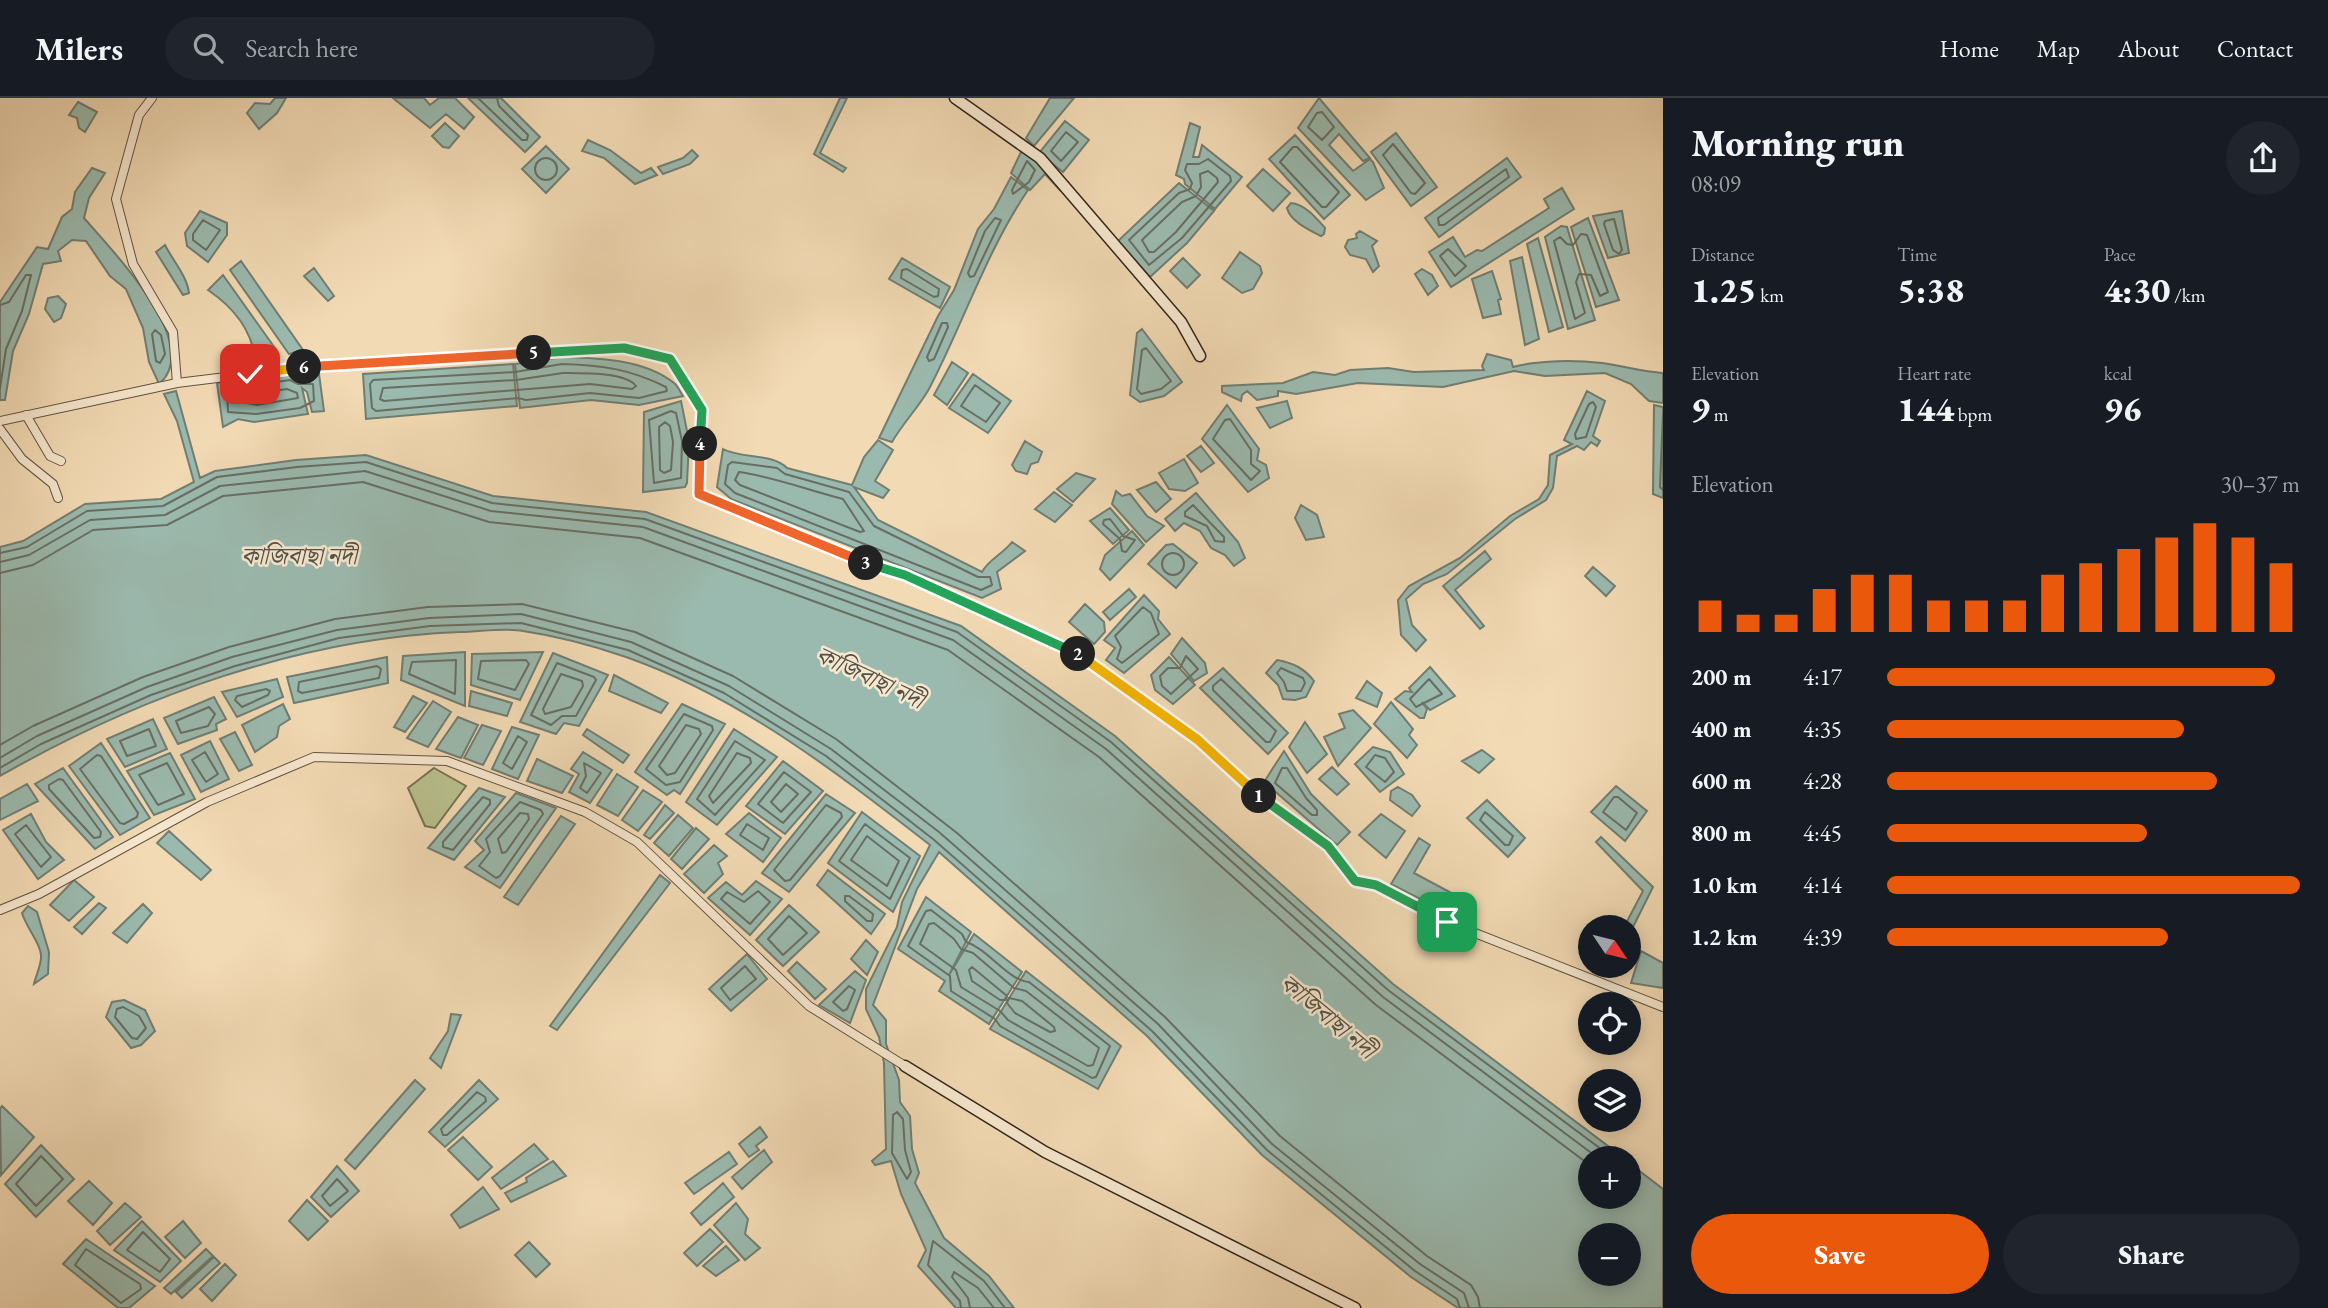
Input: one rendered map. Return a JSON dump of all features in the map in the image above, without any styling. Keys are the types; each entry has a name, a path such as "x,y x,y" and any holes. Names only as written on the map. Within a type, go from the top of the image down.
{"street":[{"path":"152,98 139,115 116,199 133,264 173,332 177,383"},
{"path":"956,98 1040,158 1172,312 1200,356"},
{"path":"0,421 177,383 323,365 624,348 670,359 702,410 699,494 842,555 905,575 1069,648 1198,740 1247,787 1328,846 1355,881 1376,885 1447,922 1663,1007"},
{"path":"26,415 50,456 61,461"},
{"path":"0,429 22,459 53,484 58,498"},
{"path":"0,909 39,894 207,802 314,757 447,761 585,813 637,842 809,1006 1045,1152 1355,1308"}],"green space":[{"path":"434,768 466,786 435,828 425,826 408,788"}],"water":[{"path":"275,98 286,98 277,113 259,129 247,113 255,103 270,104"},
{"path":"393,98 424,98 430,105 439,98 455,98 474,117 464,129 446,114 430,128"},
{"path":"468,98 501,98 540,137 525,152"},
{"path":"840,98 847,98 820,153 846,168 843,172 814,154"},
{"path":"1050,98 1074,98 1034,146 1026,138"},
{"path":"1319,98 1370,158 1363,161 1339,134 1329,145 1353,171 1370,159 1373,162 1384,188 1366,200 1298,128"},
{"path":"78,102 97,112 85,132 79,128 77,118 69,115"},
{"path":"1065,121 1089,140 1063,172 1039,153"},
{"path":"445,123 459,136 449,148 443,147 432,136"},
{"path":"1190,123 1200,127 1193,157 1199,157 1202,145 1242,177 1215,209 1185,184 1184,179 1176,175"},
{"path":"1396,133 1437,187 1411,206 1371,152"},
{"path":"1295,135 1350,195 1324,219 1269,159"},
{"path":"588,140 610,150 641,173 651,168 657,175 635,184 604,158 582,151"},
{"path":"546,146 569,169 546,193 522,169"},
{"path":"692,150 698,156 690,164 663,174 658,167 683,158"},
{"path":"1021,152 1035,156 1063,187 1060,190 1045,174 1030,190 1011,173"},
{"path":"1507,158 1521,177 1439,237 1425,218"},
{"path":"92,168 105,173 89,198 84,218 149,298 163,323 170,346 170,367 159,384 149,362 143,328 126,289 110,276 86,241 72,240 58,251 61,261 43,264 29,314 13,351 5,400 0,400 0,302 37,247 48,249 62,217 72,209 75,192"},
{"path":"1263,169 1290,193 1273,211 1247,186"},
{"path":"1011,177 1028,190 987,263 929,389 892,442 879,438 938,316 954,290 978,229 994,209"},
{"path":"1179,183 1214,211 1187,243 1150,277 1118,241"},
{"path":"1562,188 1574,209 1451,287 1429,252 1453,237 1465,257 1477,250 1482,251 1549,208 1544,199"},
{"path":"1291,203 1301,206 1314,216 1325,228 1324,234 1321,236 1296,221 1287,208"},
{"path":"200,211 227,223 227,235 208,262 187,246 185,233"},
{"path":"1622,211 1629,253 1608,258 1593,216"},
{"path":"1588,218 1619,300 1596,307 1571,227"},
{"path":"1561,226 1567,227 1595,320 1568,329 1545,237"},
{"path":"1360,231 1377,241 1372,246 1379,266 1373,272 1366,259 1350,255 1345,247 1348,240 1357,238 1356,234"},
{"path":"1538,238 1563,327 1549,332 1527,244"},
{"path":"165,245 183,275 189,293 183,295 156,252"},
{"path":"1240,252 1260,266 1262,273 1253,289 1242,293 1222,278"},
{"path":"1522,257 1539,339 1525,345 1510,261"},
{"path":"902,258 950,287 940,308 889,279"},
{"path":"1183,258 1200,275 1187,288 1170,271"},
{"path":"241,261 303,350 289,354 230,270"},
{"path":"314,268 334,296 328,301 304,276"},
{"path":"1422,269 1432,275 1438,286 1428,295 1415,274"},
{"path":"1492,271 1501,299 1498,300 1501,314 1483,318 1472,279"},
{"path":"223,275 277,351 255,358 249,337 239,319 208,290"},
{"path":"58,296 66,304 61,318 54,322 45,309 48,298"},
{"path":"1142,329 1182,382 1164,396 1140,402 1130,395 1137,333"},
{"path":"1487,354 1511,360 1513,367 1580,361 1663,373 1663,403 1649,401 1631,384 1605,373 1545,376 1514,371 1443,387 1358,383 1296,394 1278,391 1278,396 1257,400 1247,391 1242,395 1241,401 1222,392 1222,386 1283,383 1313,372 1335,375 1350,370 1388,368 1414,372 1484,370 1482,366"},
{"path":"562,357 635,364 674,383 683,396 639,405 591,400 520,408 515,364"},
{"path":"952,362 968,373 947,405 934,395"},
{"path":"513,364 517,406 366,419 363,374"},
{"path":"297,372 299,383 299,377 319,374 324,411 312,412 307,392 302,388 308,414 254,422 238,419 223,427 217,383"},
{"path":"973,374 1011,401 988,433 949,408"},
{"name":"কাজিবাছা নদী","path":"176,391 200,478 215,471 296,460 366,455 493,496 646,512 961,626 1115,736 1393,984 1578,1123 1578,1132 1589,1132 1608,1146 1578,1146 1578,1209 1641,1209 1641,1172 1663,1189 1663,1308 1458,1308 1411,1277 1262,1155 1147,1036 939,852 917,889 873,1005 886,1020 886,1044 899,1080 900,1102 910,1116 912,1149 919,1173 915,1183 944,1238 989,1276 1014,1308 956,1308 918,1266 926,1250 901,1194 891,1161 875,1165 872,1161 886,1149 884,1063 879,1037 866,1009 866,989 897,927 902,902 930,845 823,764 748,715 668,674 614,653 536,633 508,629 400,637 340,646 281,659 164,697 53,747 0,776 0,547 23,541 85,504 161,499 194,482 177,421 164,394"},
{"path":"1587,391 1605,401 1593,436 1600,441 1597,446 1591,442 1584,450 1577,446 1557,456 1553,488 1546,500 1515,519 1447,574 1423,584 1406,599 1412,625 1426,640 1416,651 1401,635 1398,600 1409,586 1460,558 1510,516 1539,499 1548,485 1550,455 1572,444 1564,440"},
{"path":"681,401 689,441 687,483 685,487 643,492 644,412"},
{"path":"1287,401 1292,418 1270,428 1257,408"},
{"path":"1227,405 1259,449 1257,460 1266,465 1269,478 1248,492 1202,439"},
{"path":"1654,405 1663,407 1663,498 1653,494"},
{"path":"878,440 893,450 875,481 889,490 883,498 854,487 878,520 982,572 1012,542 1025,551 997,572 1001,589 982,598 731,499 717,487 723,449 774,460 787,468 852,485 864,457"},
{"path":"1025,441 1042,452 1038,462 1031,464 1027,474 1016,471 1012,465"},
{"path":"1201,446 1214,463 1201,472 1187,456"},
{"path":"1184,459 1198,483 1185,491 1169,489 1159,473"},
{"path":"1076,473 1095,479 1073,502 1057,489"},
{"path":"1156,482 1171,499 1156,512 1137,490"},
{"path":"1116,491 1122,496 1130,494 1147,516 1164,526 1146,542 1112,504"},
{"path":"1054,492 1072,505 1055,522 1035,509"},
{"path":"1196,493 1238,542 1245,558 1234,566 1225,555 1211,548 1200,531 1184,523 1175,531 1165,519"},
{"path":"1301,505 1317,515 1324,537 1306,540 1295,518"},
{"path":"1110,508 1129,530 1113,544 1090,521"},
{"path":"1132,531 1144,545 1110,580 1100,569 1105,555"},
{"path":"1173,544 1197,563 1176,588 1148,564 1166,545"},
{"path":"1485,551 1491,559 1455,590 1484,626 1480,629 1443,586"},
{"path":"1593,567 1615,586 1606,596 1585,576"},
{"path":"1129,589 1136,597 1110,620 1103,612"},
{"path":"1144,595 1159,611 1158,619 1170,634 1124,673 1106,660 1115,648 1104,640"},
{"path":"1085,604 1104,622 1105,632 1094,644 1069,622"},
{"path":"1182,638 1205,663 1207,673 1194,681 1171,654"},
{"path":"465,652 465,706 401,680 403,656"},
{"path":"543,652 520,700 471,685 472,654"},
{"path":"553,653 608,675 579,726 564,723 556,734 520,722"},
{"path":"387,657 388,683 294,703 287,677"},
{"path":"1169,657 1195,685 1173,704 1155,690 1151,675"},
{"path":"1277,660 1298,667 1314,681 1306,697 1283,699 1278,685 1266,673"},
{"path":"1430,667 1455,696 1430,710 1422,702 1427,709 1424,718 1420,718 1395,699 1405,691 1412,692 1409,688"},
{"path":"1223,668 1288,733 1268,754 1200,688"},
{"path":"614,675 668,703 661,713 609,691"},
{"path":"277,679 283,697 237,717 222,692"},
{"path":"1367,681 1382,693 1377,707 1356,698"},
{"path":"471,691 512,703 507,716 469,706"},
{"path":"413,696 427,703 405,732 394,727"},
{"path":"214,697 226,719 216,724 217,730 178,744 164,718"},
{"path":"433,701 451,712 428,747 407,738"},
{"path":"1391,702 1413,729 1409,735 1417,745 1407,758 1374,724"},
{"path":"283,704 290,719 279,726 277,737 255,752 242,725"},
{"path":"682,704 725,724 680,794 674,790 667,795 635,772"},
{"path":"1353,710 1371,728 1338,766 1324,737 1345,728 1339,714"},
{"path":"458,717 478,725 461,758 436,749"},
{"path":"153,719 167,749 125,767 107,739"},
{"path":"1305,722 1327,754 1307,773 1289,747"},
{"path":"482,725 501,731 483,765 464,758"},
{"path":"512,727 539,735 518,779 492,769"},
{"path":"587,729 629,755 623,763 583,735"},
{"path":"734,729 777,757 717,825 686,802"},
{"path":"235,732 252,765 239,771 220,739"},
{"path":"210,741 229,779 201,792 181,755"},
{"path":"101,743 150,818 120,835 69,766"},
{"path":"1373,747 1390,752 1404,774 1380,792 1355,764"},
{"path":"1482,750 1494,759 1479,773 1462,761"},
{"path":"1284,751 1311,794 1350,832 1337,845 1264,782"},
{"path":"583,752 612,770 590,803 569,792 579,774 571,769"},
{"path":"170,753 195,799 154,815 127,771"},
{"path":"537,759 573,776 562,793 527,781"},
{"path":"783,761 823,791 785,834 746,806"},
{"path":"1332,767 1349,784 1337,795 1319,779"},
{"path":"63,768 113,837 95,849 35,784"},
{"path":"617,774 638,787 618,816 597,805"},
{"path":"27,784 38,801 0,820 0,799"},
{"path":"1616,786 1647,811 1625,841 1591,812"},
{"path":"1398,787 1412,795 1420,806 1412,816 1390,800 1391,791"},
{"path":"479,788 505,797 454,860 428,848"},
{"path":"643,790 662,802 638,831 622,820"},
{"path":"516,793 556,808 500,888 465,867 484,850 475,841"},
{"path":"826,794 855,813 789,892 762,873"},
{"path":"1487,800 1525,838 1508,857 1467,818"},
{"path":"665,805 674,813 650,839 644,835"},
{"path":"862,812 920,856 893,912 828,863"},
{"path":"749,813 781,838 763,862 726,834"},
{"path":"31,814 46,842 64,860 38,879 3,830"},
{"path":"1381,814 1405,831 1386,858 1359,835"},
{"path":"678,815 693,828 669,856 654,843"},
{"path":"561,816 575,824 518,905 504,897"},
{"path":"696,828 709,839 682,869 671,859"},
{"path":"169,831 211,870 201,880 157,843"},
{"path":"1601,837 1653,887 1639,915 1630,915 1643,891 1596,842"},
{"path":"1419,838 1430,845 1414,873 1457,896 1461,907 1453,916 1391,884"},
{"path":"714,845 727,856 718,863 723,874 704,893 684,874"},
{"path":"828,870 885,914 871,934 817,885"},
{"path":"660,875 670,883 557,1030 550,1026"},
{"path":"74,880 94,897 69,921 50,905"},
{"path":"756,881 782,899 750,935 708,898 726,882 742,895"},
{"path":"926,897 971,932 949,975 974,934 1022,972 989,1024 939,991 945,981 898,949"},
{"path":"99,903 106,908 82,934 74,927"},
{"path":"143,904 152,913 127,943 113,933"},
{"path":"789,905 819,932 783,966 756,940"},
{"path":"28,906 37,912 49,952 48,974 34,984 41,955 22,913"},
{"path":"866,940 878,952 867,975 851,959"},
{"path":"1642,952 1663,963 1663,988 1631,983 1633,978 1642,978"},
{"path":"747,954 767,979 731,1011 709,989"},
{"path":"797,962 826,989 815,999 788,971"},
{"path":"855,971 866,980 850,1023 819,1005"},
{"path":"1026,971 1121,1046 1098,1089 990,1029"},
{"path":"124,1000 145,1010 155,1031 141,1045 131,1048 106,1017 112,1002"},
{"path":"451,1014 461,1015 441,1068 430,1058 448,1031"},
{"path":"415,1080 425,1089 355,1169 345,1160"},
{"path":"479,1080 498,1099 445,1147 429,1132"},
{"path":"2,1106 34,1137 1,1175 0,1109"},
{"path":"760,1127 767,1137 756,1146 759,1150 749,1157 739,1144"},
{"path":"463,1137 492,1167 478,1180 448,1150"},
{"path":"534,1144 548,1159 501,1189 492,1178"},
{"path":"41,1145 74,1179 36,1217 5,1184"},
{"path":"764,1150 772,1162 742,1189 732,1177"},
{"path":"729,1152 737,1164 694,1194 685,1183"},
{"path":"553,1161 566,1176 511,1202 505,1193 527,1182 526,1178"},
{"path":"337,1166 359,1191 331,1217 311,1197"},
{"path":"89,1181 112,1203 93,1225 68,1201"},
{"path":"723,1183 734,1197 701,1225 691,1213"},
{"path":"483,1187 499,1209 460,1228 451,1215"},
{"path":"307,1200 328,1221 308,1240 289,1221"},
{"path":"125,1203 141,1217 110,1245 97,1231"},
{"path":"736,1203 748,1219 745,1234 760,1248 745,1260 714,1225"},
{"path":"142,1221 181,1261 160,1282 114,1250"},
{"path":"183,1221 201,1243 185,1258 165,1237"},
{"path":"710,1229 723,1242 697,1266 684,1253"},
{"path":"86,1239 155,1286 129,1308 118,1308 63,1264"},
{"path":"529,1242 550,1264 536,1277 515,1255"},
{"path":"726,1246 739,1260 716,1276 703,1266"},
{"path":"206,1249 213,1256 171,1294 164,1288"},
{"path":"214,1257 220,1263 182,1298 176,1292"},
{"path":"225,1264 236,1275 212,1301 200,1289"}],"route":[{"path":"250,374 323,365 624,348 670,359 702,410 699,494 842,555 905,575 1069,648 1198,740 1247,787 1328,846 1355,881 1376,885 1447,922"}]}
